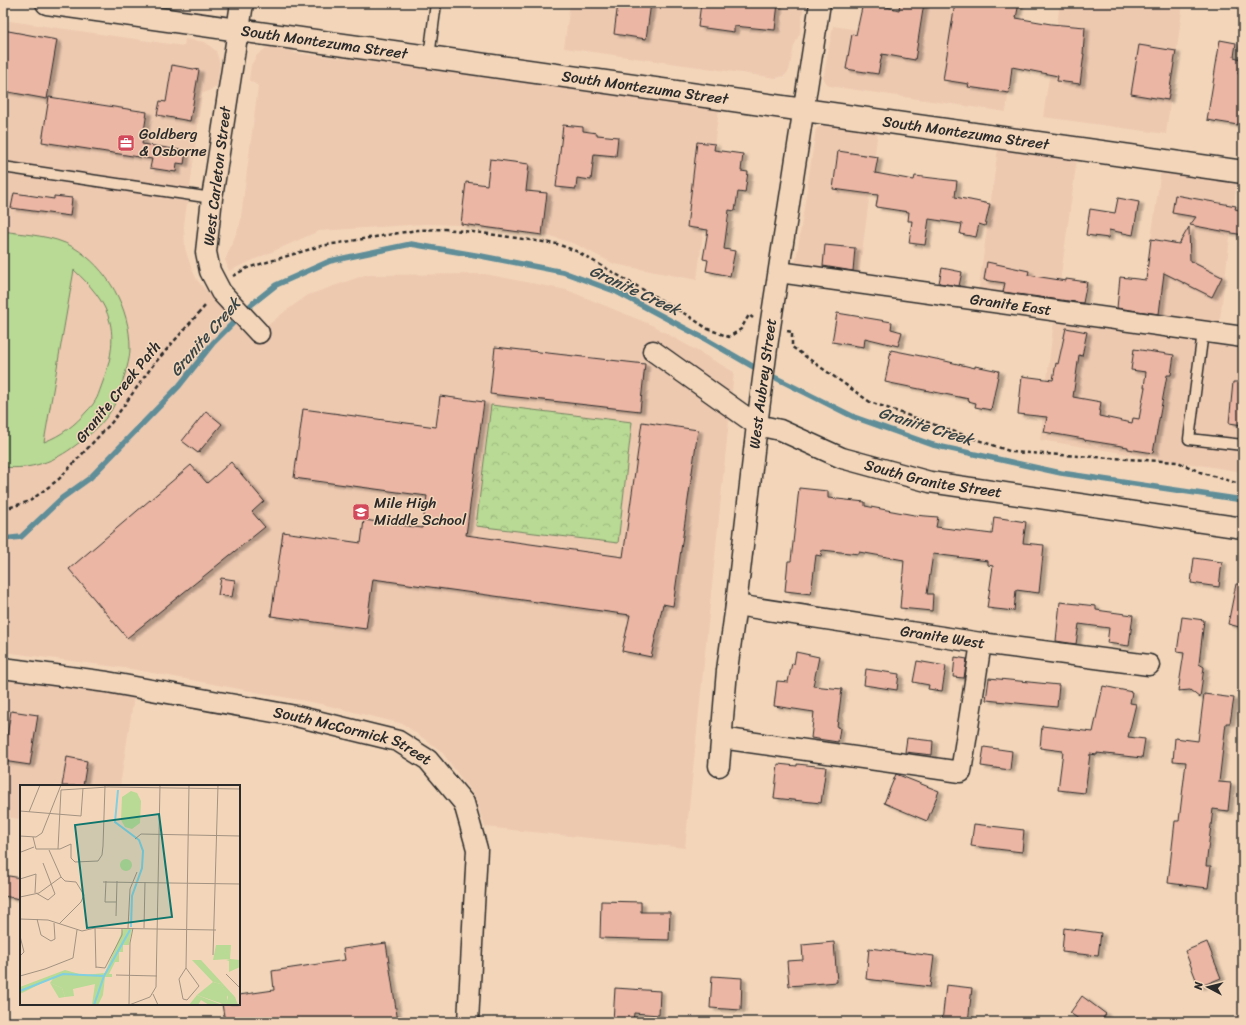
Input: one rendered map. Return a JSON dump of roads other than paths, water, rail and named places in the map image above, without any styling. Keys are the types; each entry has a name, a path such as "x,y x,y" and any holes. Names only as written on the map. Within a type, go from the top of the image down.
{"main road":[{"name":"South Montezuma Street","path":"47,3 1243,172"},
{"name":"West Carleton Street","path":"238,30 242,3"}],"street":[{"name":"West Aubrey Street","path":"719,766 727,670 757,425 762,391 776,335 779,272 820,3"},
{"name":"West Carleton Street","path":"238,30 212,198 206,252 210,271 221,292 259,333"},
{"name":"Granite East","path":"779,272 1243,337"},
{"name":"South Granite Street","path":"653,351 757,425 780,430 842,458 930,482 1243,528"},
{"name":"Granite West","path":"736,605 981,643 1149,665"},
{"path":"721,738 961,772 981,643"},
{"name":"South McCormick Street","path":"3,668 107,682 296,716 398,741 428,760 464,803 477,849 468,1022"}],"lane":[{"path":"429,57 436,3"},
{"path":"3,167 212,198"},
{"path":"1203,332 1189,439 1243,445"}],"waterway":[{"name":"Granite Creek","path":"3,539 21,537 62,498 90,478 179,386 213,343 252,304 276,285 330,261 411,244 563,272 617,292 752,366 854,417 933,445 1061,473 1243,500"}],"place":[{"name":"Goldberg & Osborne","path":"126,143"},
{"name":"Mile High Middle School","path":"361,512"}]}
